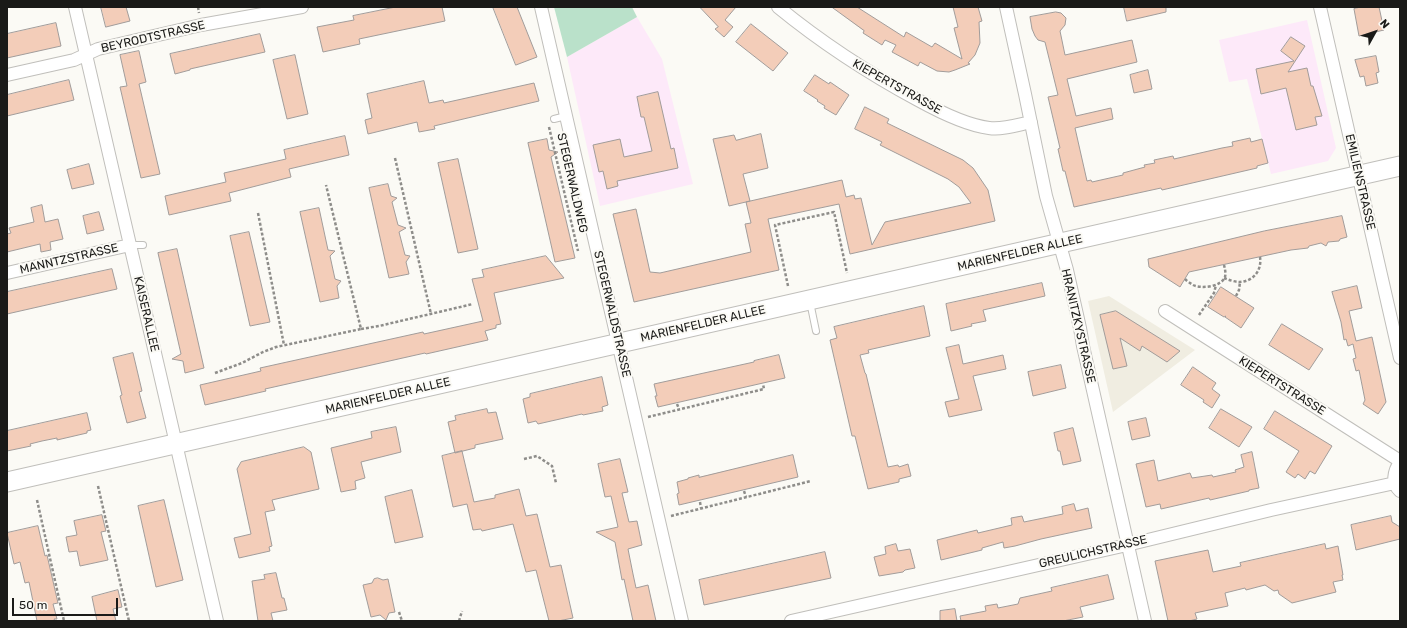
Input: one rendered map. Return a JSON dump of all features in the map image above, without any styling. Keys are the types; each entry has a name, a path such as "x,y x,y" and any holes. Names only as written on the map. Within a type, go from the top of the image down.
{"main road":[{"name":"MARIENFELDER ALLEE","path":"7,482 1400,166"}],"street":[{"name":"KAISERALLEE","path":"75,7 217,621"},
{"name":"BEYRODTSTRASSE","path":"7,75 74,60 98,49 201,25 302,7"},
{"name":"STEGERWALDSTRASSE","path":"541,7 682,621"},
{"name":"KIEPERTSTRASSE","path":"778,7 845,58 891,86 937,110 969,123 990,128 1002,128 1031,122"},
{"name":"HRANITZKYSTRASSE","path":"1006,7 1046,196 1067,270 1145,621"},
{"name":"EMILIENSTRASSE","path":"1320,7 1400,358"},
{"name":"MANNTZSTRASSE","path":"7,273 130,245"},
{"name":"KIEPERTSTRASSE","path":"1165,311 1400,461"},
{"path":"1397,487 1395,471 1400,461"},
{"name":"GREULICHSTRASSE","path":"791,621 1127,545 1271,510 1397,487"}],"lane":[{"path":"551,119 566,116"},
{"path":"130,245 143,245"},
{"path":"810,300 816,331"}],"path":[{"name":"STEGERWALDWEG","path":"551,119 578,251"},
{"path":"395,158 431,314"},
{"path":"326,185 361,329"},
{"path":"788,286 775,225 834,212 847,273"},
{"path":"258,213 284,345"},
{"path":"1224,278 1240,282 1246,281 1258,273 1260,268 1260,257"},
{"path":"1185,279 1198,287 1216,284 1224,278 1226,272 1224,265"},
{"path":"1236,296 1239,290 1240,282"},
{"path":"1199,315 1214,293 1216,284"},
{"path":"215,373 242,363 263,352 284,345 379,326 473,304"},
{"path":"648,417 764,389 762,384"},
{"path":"718,394 720,400"},
{"path":"677,404 678,409"},
{"path":"524,459 537,456 552,466 556,483"},
{"path":"671,516 811,481"},
{"path":"782,482 784,488"},
{"path":"98,486 129,621"},
{"path":"744,491 746,497"},
{"path":"37,500 64,621"},
{"path":"700,502 701,508"},
{"path":"460,621 462,611"},
{"path":"400,612 402,621"}],"shaded area":[{"path":"637,17 662,59 693,184 600,206 567,57"},
{"path":"1307,20 1336,148 1328,161 1271,174 1247,79 1229,82 1219,40"},
{"path":"1109,296 1195,350 1113,412 1088,301"}],"green space":[{"path":"554,7 632,7 637,17 567,57"}],"building":[{"path":"101,7 126,7 130,21 106,27"},
{"path":"396,7 442,7 445,21 359,39 360,44 323,52 317,27 354,20 353,16"},
{"path":"493,7 517,7 537,57 516,65"},
{"path":"700,7 736,7 725,20 733,27 724,37 715,29 718,27"},
{"path":"832,7 857,7 904,37 906,32 932,47 935,43 962,59 954,28 958,27 953,7 978,7 982,21 979,22 980,43 975,55 968,63 970,64 949,72 937,71 920,62 918,66 892,52 896,45 885,40 882,45 863,33 864,31"},
{"path":"1124,7 1166,7 1166,12 1127,21"},
{"path":"1361,7 1379,7 1384,30 1359,36 1354,9"},
{"path":"1056,12 1061,13 1066,18 1065,25 1060,31 1065,55 1132,40 1137,62 1067,79 1076,116 1111,108 1113,119 1075,128 1087,181 1091,180 1092,182 1123,175 1123,173 1145,167 1144,165 1155,163 1154,160 1173,156 1174,159 1233,146 1232,142 1250,138 1251,142 1262,139 1268,163 1257,166 1257,168 1162,190 1161,188 1074,207 1065,171 1063,171 1058,149 1060,148 1048,97 1058,95 1045,42 1038,40 1035,36 1030,17"},
{"path":"56,23 61,46 7,58 7,34"},
{"path":"751,24 788,53 773,71 736,42"},
{"path":"260,34 265,52 190,69 175,74 170,54"},
{"path":"1291,37 1305,46 1288,72 1307,68 1311,86 1313,86 1322,116 1315,117 1317,125 1296,130 1286,88 1261,94 1256,69 1294,61 1281,51"},
{"path":"139,51 146,82 139,84 160,174 141,178 120,87 127,86 120,55"},
{"path":"295,55 308,114 287,119 273,60"},
{"path":"1376,56 1379,72 1376,73 1378,83 1366,86 1364,76 1360,77 1355,60"},
{"path":"1148,70 1152,89 1134,93 1130,75"},
{"path":"815,75 829,84 830,82 849,95 836,115 824,108 825,106 817,101 818,100 804,91"},
{"path":"69,80 74,100 7,116 7,95"},
{"path":"424,81 429,103 443,100 444,103 534,83 539,101 434,126 435,129 419,132 417,122 368,134 365,120 372,118 367,94"},
{"path":"658,92 671,149 674,148 678,168 617,181 618,186 607,189 603,171 599,172 593,145 620,139 624,157 652,151 644,117 641,117 637,97"},
{"path":"865,107 889,119 887,123 963,160 973,168 988,190 995,221 850,254 839,204 768,219 779,270 634,302 613,214 636,209 650,272 660,273 751,252 745,224 751,223 746,202 842,180 846,197 854,195 855,199 861,198 872,245 885,222 971,203 959,187 948,179 880,145 882,142 855,129"},
{"path":"761,134 768,168 743,174 750,201 729,206 713,139 734,135 736,140"},
{"path":"345,136 349,155 289,169 291,177 229,193 231,201 169,215 165,196 226,182 224,173 286,159 284,150"},
{"path":"547,139 549,150 558,152 551,157 575,258 555,262 528,143"},
{"path":"458,159 478,249 458,253 438,163"},
{"path":"89,164 94,184 72,189 67,170"},
{"path":"388,184 391,196 397,198 392,202 398,225 406,228 399,232 405,255 410,256 406,262 409,274 389,278 369,188"},
{"path":"42,205 45,222 58,219 63,239 50,242 51,250 41,252 40,244 7,252 7,234 11,233 9,228 34,222 31,208"},
{"path":"319,208 328,250 335,251 330,256 335,279 341,281 337,286 339,298 320,302 300,212"},
{"path":"99,212 104,230 87,234 83,216"},
{"path":"1342,216 1347,237 1340,239 1339,241 1328,242 1326,246 1321,243 1309,246 1308,248 1291,250 1189,272 1180,287 1149,267 1148,259 1264,231"},
{"path":"249,232 270,322 250,326 230,236"},
{"path":"177,249 204,368 185,373 183,361 172,359 181,354 158,253"},
{"path":"546,256 564,278 494,293 501,324 496,325 496,328 485,331 488,340 265,389 266,391 205,405 200,385 261,371 260,368 423,332 424,334 483,321 472,279 484,277 482,270"},
{"path":"112,269 117,289 7,314 7,292"},
{"path":"1042,283 1045,296 983,310 986,321 971,324 972,326 951,331 946,304"},
{"path":"1357,286 1362,308 1349,311 1356,341 1372,337 1386,402 1378,414 1363,404 1365,400 1359,370 1356,371 1353,359 1356,358 1353,344 1348,346 1346,339 1344,340 1341,322 1332,292"},
{"path":"1221,287 1254,308 1241,328 1225,317 1226,316 1224,317 1208,307"},
{"path":"924,306 930,336 868,350 869,353 860,355 866,374 888,467 898,465 899,467 908,464 911,476 899,479 899,482 868,489 855,436 852,436 830,340 837,338 834,327"},
{"path":"1116,311 1180,351 1167,362 1142,346 1140,351 1120,338 1127,366 1113,369 1100,315"},
{"path":"1282,324 1323,349 1309,370 1269,345"},
{"path":"959,345 963,364 1003,355 1006,369 973,376 982,410 949,417 945,402 959,399 946,348"},
{"path":"133,353 142,391 139,392 146,418 127,423 113,358"},
{"path":"779,355 785,378 658,407 654,384"},
{"path":"1061,365 1066,388 1033,396 1028,372"},
{"path":"1193,367 1216,383 1212,389 1220,395 1212,408 1203,402 1204,400 1181,385"},
{"path":"602,377 608,405 602,407 603,411 538,424 536,421 528,423 523,399 530,397 530,394"},
{"path":"487,409 488,413 496,412 503,439 475,445 475,448 455,453 448,422 456,420 455,416"},
{"path":"1221,409 1252,427 1239,447 1209,428"},
{"path":"1275,411 1332,446 1315,474 1310,471 1305,479 1298,474 1295,478 1286,472 1299,451 1264,429"},
{"path":"87,413 91,430 87,431 87,433 57,440 57,438 42,441 30,444 31,446 7,451 7,431"},
{"path":"1146,418 1150,436 1132,440 1128,422"},
{"path":"396,427 401,452 361,462 365,478 355,481 356,489 341,492 331,448 372,438 371,432"},
{"path":"1073,428 1081,461 1063,465 1054,433"},
{"path":"304,447 311,452 319,489 272,500 275,510 265,512 272,546 269,547 270,551 239,558 234,538 251,534 237,469 241,462"},
{"path":"462,451 474,502 495,498 495,495 519,489 526,516 537,514 550,567 561,565 573,618 549,621 536,570 526,572 513,524 482,531 481,529 473,530 467,504 453,507 442,456"},
{"path":"1252,452 1259,488 1210,500 1209,498 1161,509 1160,504 1146,507 1136,464 1154,460 1158,481 1190,473 1192,478 1212,475 1213,477 1236,472 1235,470 1244,467 1241,455"},
{"path":"793,455 798,477 679,505 677,482 699,475 699,477"},
{"path":"620,459 628,492 622,493 629,522 637,521 642,545 628,549 636,588 648,585 656,621 633,621 624,579 622,580 615,542 596,532 618,527 611,496 605,497 598,464"},
{"path":"412,490 423,537 395,543 385,497"},
{"path":"164,500 183,580 156,587 138,506"},
{"path":"1074,504 1076,511 1088,508 1092,528 1004,548 1003,542 982,548 982,550 941,560 937,540 977,530 978,533 1012,525 1011,518 1022,516 1024,522 1063,514 1062,507"},
{"path":"102,515 106,531 101,532 108,560 80,566 77,551 69,552 66,537 77,535 74,521"},
{"path":"1391,516 1392,522 1400,527 1400,539 1356,550 1351,525"},
{"path":"38,526 45,556 47,555 58,603 53,604 57,619 54,619 55,621 37,621 29,582 25,583 20,562 14,564 7,533"},
{"path":"896,544 898,551 910,549 915,568 905,570 903,572 879,576 874,557 886,554 885,547"},
{"path":"1325,544 1326,549 1338,546 1343,580 1333,582 1336,592 1292,603 1279,594 1278,590 1274,591 1265,585 1246,590 1245,588 1225,593 1228,606 1195,613 1197,619 1189,621 1168,621 1155,561 1208,550 1213,572 1241,566 1240,563"},
{"path":"825,552 831,578 704,605 699,580"},
{"path":"276,573 282,598 284,598 287,610 271,613 273,621 258,621 252,581 265,579 264,575"},
{"path":"1108,575 1114,599 1080,607 1083,617 1063,621 961,621 960,616 986,611 985,606 997,604 998,608 1018,604 1020,598 1052,591 1051,588"},
{"path":"378,578 383,580 388,579 395,612 389,613 386,620 380,615 371,617 363,585 372,583 374,579"},
{"path":"118,590 122,607 113,609 116,621 97,621 92,597"},
{"path":"955,609 957,621 940,621 940,611"}]}
